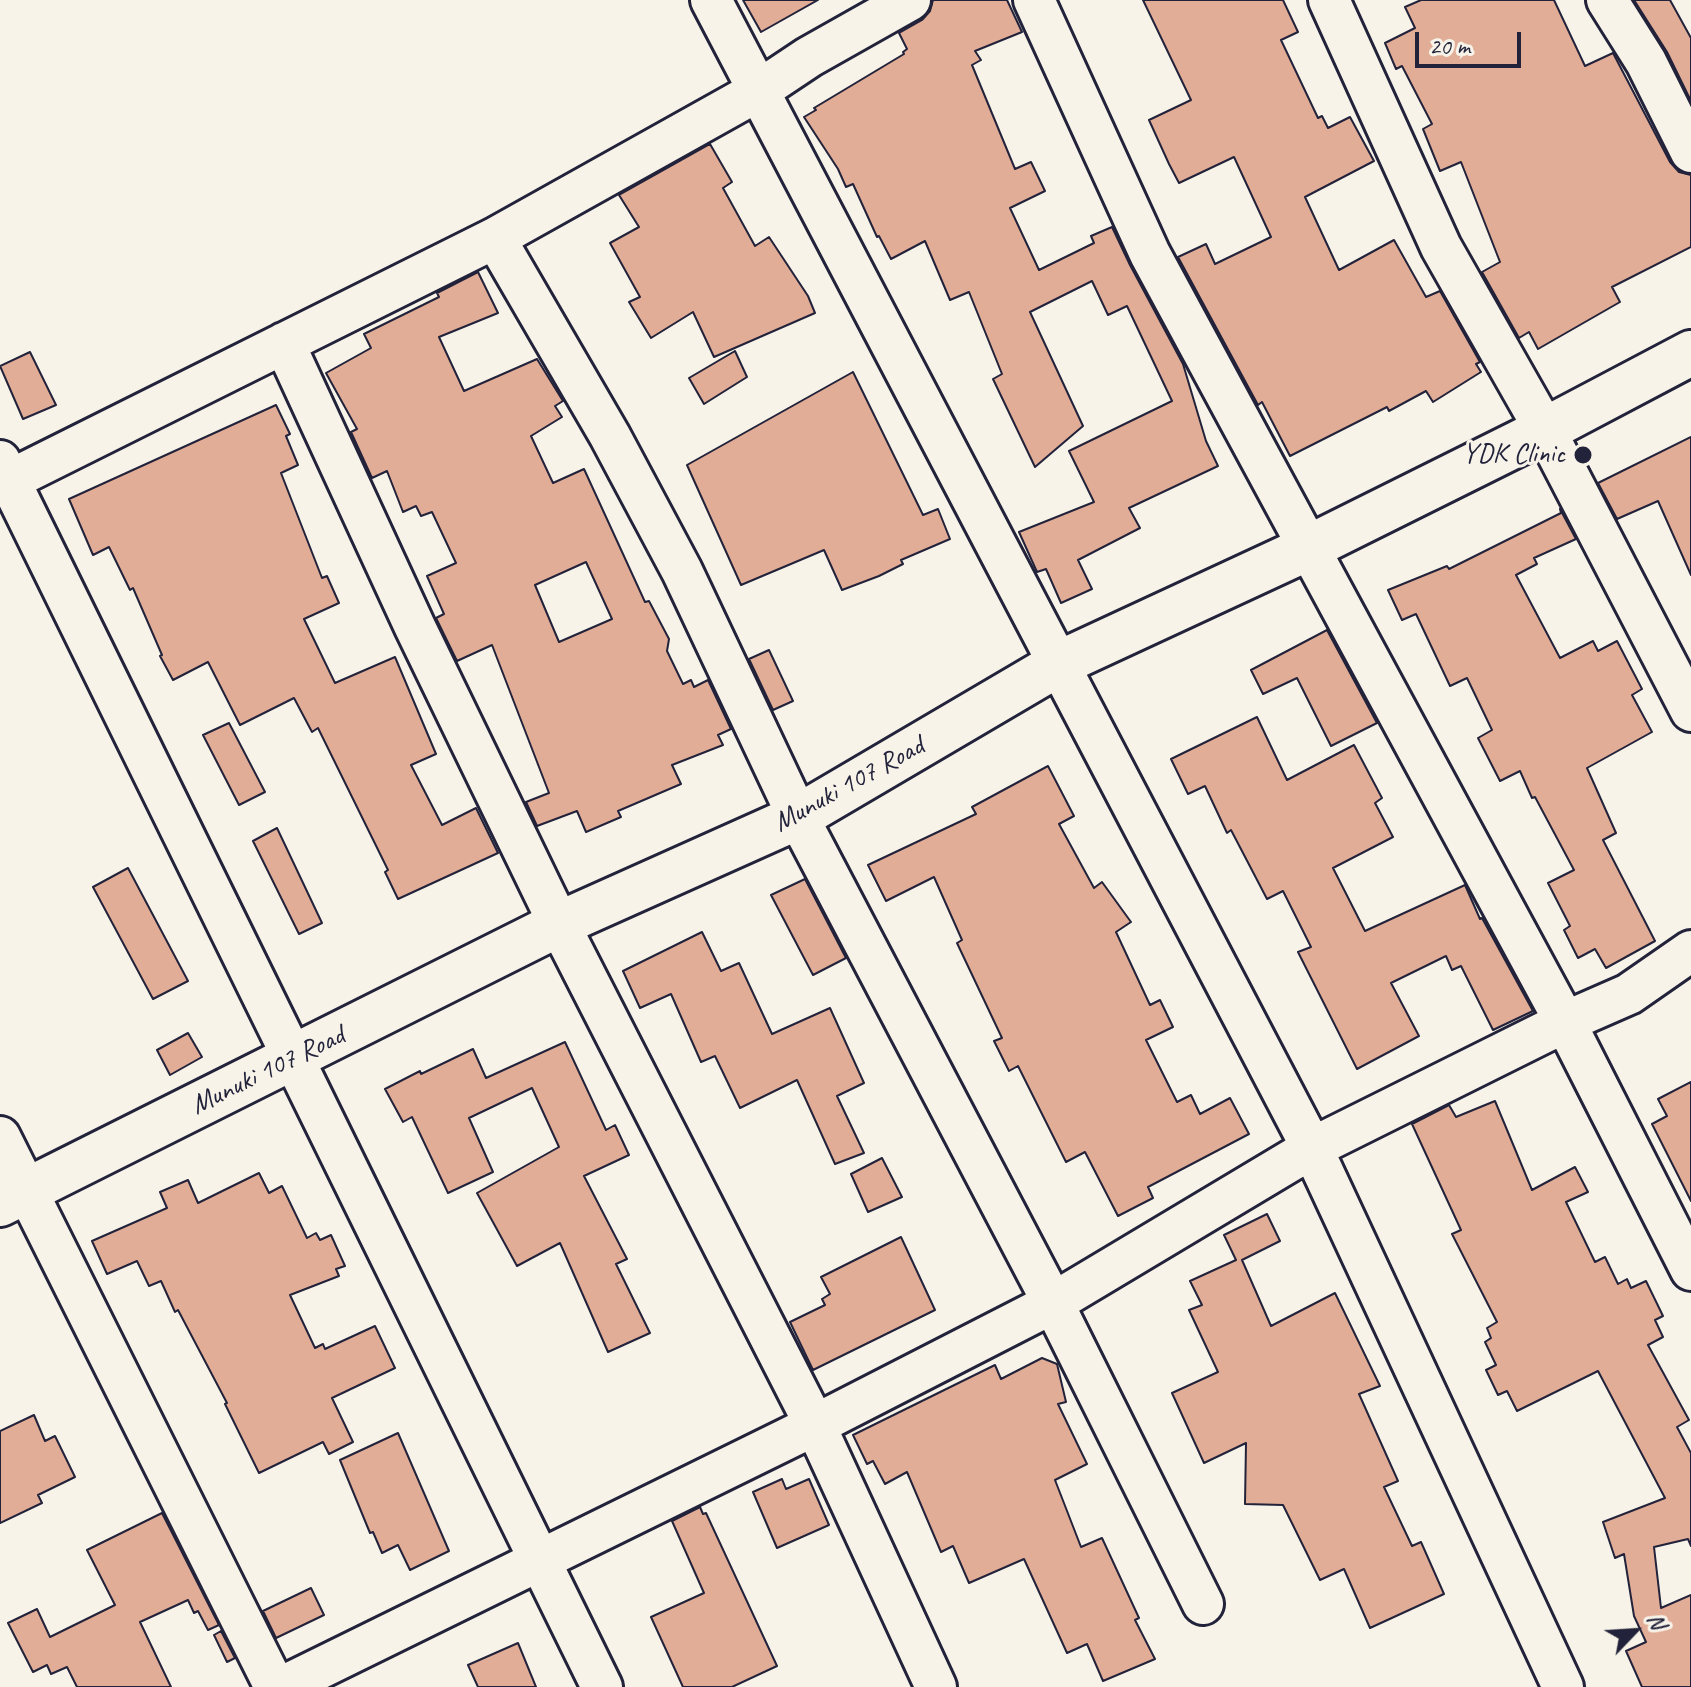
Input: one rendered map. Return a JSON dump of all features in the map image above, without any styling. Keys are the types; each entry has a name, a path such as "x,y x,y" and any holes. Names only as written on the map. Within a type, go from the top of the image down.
{"street":[{"path":"711,0 1312,1148 1563,1687"},
{"path":"602,1687 294,1058 3,475 284,343 495,238 758,91 809,57 910,0"},
{"path":"1034,0 1150,254 1565,1022 1691,1270"},
{"path":"1329,0 1441,247 1545,430 1691,711"},
{"path":"1607,0 1646,62 1691,152"},
{"path":"495,238 610,436 682,571 798,817 1053,1303 1203,1604"},
{"path":"284,343 415,627 559,924 815,1425 936,1687"},
{"name":"Munuki 107 Road","path":"13,1197 559,924 798,817 1060,663 1308,548 1691,353"},
{"path":"282,1687 815,1425 1053,1303 1312,1148 1565,1022 1629,994 1691,951"},
{"path":"0,1137 13,1197 275,1687"}],"building":[{"path":"743,0 818,0 761,32"},
{"path":"933,0 1007,0 1022,32 975,51 981,60 972,65 1015,169 1031,162 1045,191 1010,208 1039,270 1094,243 1091,236 1112,227 1183,364 1206,441 1218,466 1129,508 1140,528 1078,560 1092,589 1061,603 1046,569 1037,572 1019,532 1094,502 1069,451 1172,401 1127,306 1108,315 1092,281 1030,312 1083,426 1035,467 993,379 1002,374 969,292 950,300 925,241 891,259 877,237 853,184 846,187 838,169 804,117 904,54 907,49 899,33 922,20 930,11"},
{"path":"1143,0 1283,0 1298,32 1281,40 1318,118 1322,116 1328,128 1350,117 1374,161 1305,197 1339,270 1394,240 1426,297 1440,291 1480,362 1476,364 1481,372 1433,402 1426,391 1290,456 1262,402 1258,405 1178,257 1206,244 1215,264 1271,237 1234,157 1179,183 1149,120 1191,100"},
{"path":"1421,0 1554,0 1585,66 1613,53 1670,162 1679,172 1691,175 1691,247 1612,287 1620,302 1538,349 1529,332 1519,338 1482,272 1500,262 1461,162 1440,171 1423,129 1432,124 1402,66 1396,69 1385,43 1415,28 1405,7"},
{"path":"1634,0 1670,0 1691,38 1691,101 1667,52"},
{"path":"710,144 732,182 723,188 755,246 769,237 808,296 815,313 714,357 693,312 651,338 629,302 640,297 610,243 639,227 619,195"},
{"path":"478,272 498,313 439,337 464,391 537,359 563,401 555,406 562,417 531,436 553,483 584,469 645,602 649,601 669,639 667,651 683,684 691,680 694,687 708,680 731,729 718,735 723,745 672,765 681,784 618,811 621,817 586,832 577,811 537,826 526,802 549,793 492,645 457,661 436,618 444,614 427,576 456,563 432,512 421,516 416,506 403,512 387,471 372,478 351,432 357,429 326,373 371,348 364,334 439,297 437,293","holes":["586,562 612,619 559,642 535,585"]},
{"path":"735,351 747,377 704,404 689,378"},
{"path":"30,352 56,405 23,419 0,366"},
{"path":"853,372 923,515 938,509 950,539 901,560 903,564 879,576 842,590 824,550 741,585 687,465"},
{"path":"276,405 290,434 286,436 298,465 281,473 322,578 327,576 339,603 304,619 335,683 395,657 436,754 411,765 442,825 476,808 498,853 398,899 385,872 388,870 318,728 312,732 294,698 240,725 208,662 173,680 133,588 130,590 109,547 93,555 69,499"},
{"path":"1691,437 1691,575 1658,501 1617,519 1598,483"},
{"path":"1560,509 1576,539 1534,558 1537,564 1516,575 1560,658 1593,641 1598,651 1617,641 1642,689 1632,695 1652,732 1587,768 1616,833 1603,840 1655,941 1606,968 1595,949 1578,958 1564,930 1570,926 1548,883 1574,870 1520,771 1500,781 1478,738 1492,730 1467,678 1450,686 1416,614 1402,620 1388,590 1447,566 1449,569 1561,513"},
{"path":"1327,630 1377,723 1331,746 1297,678 1263,694 1251,670"},
{"path":"769,650 793,701 773,710 749,659"},
{"path":"1257,717 1287,780 1354,745 1382,798 1375,803 1393,837 1333,868 1365,931 1465,885 1480,919 1533,1011 1493,1030 1461,966 1452,970 1446,956 1391,983 1419,1036 1357,1069 1298,952 1311,947 1283,891 1267,899 1231,830 1227,833 1205,786 1188,794 1171,759"},
{"path":"229,723 265,792 239,805 203,735"},
{"path":"1048,766 1074,816 1059,824 1094,888 1102,882 1131,922 1116,932 1150,1005 1160,1000 1173,1027 1146,1040 1177,1102 1191,1095 1200,1114 1230,1098 1249,1134 1148,1187 1153,1198 1118,1216 1085,1152 1066,1162 1018,1066 1009,1071 994,1041 1002,1038 957,943 962,940 934,877 886,901 868,865 976,814 972,807"},
{"path":"277,828 322,923 299,934 253,841"},
{"path":"128,868 188,981 153,999 93,887"},
{"path":"805,879 846,958 813,975 771,895"},
{"path":"702,932 721,971 739,963 772,1034 830,1008 864,1083 837,1096 864,1153 835,1164 797,1080 740,1108 715,1056 701,1062 671,994 640,1008 623,971"},
{"path":"188,1033 202,1057 170,1075 157,1050"},
{"path":"565,1042 606,1130 615,1125 629,1155 584,1176 627,1259 616,1264 650,1333 608,1352 560,1243 517,1266 477,1193 559,1147 532,1088 469,1118 493,1172 448,1193 412,1117 403,1122 385,1089 473,1049 486,1078"},
{"path":"1691,1082 1691,1201 1652,1124 1667,1116 1658,1099"},
{"path":"1495,1101 1532,1190 1575,1167 1588,1192 1566,1202 1595,1262 1605,1257 1618,1284 1627,1279 1631,1288 1646,1281 1663,1316 1655,1320 1663,1337 1648,1345 1689,1420 1677,1427 1691,1453 1691,1546 1688,1539 1654,1547 1661,1608 1691,1595 1691,1687 1642,1687 1626,1651 1646,1642 1634,1616 1624,1554 1615,1558 1603,1522 1665,1498 1598,1371 1517,1411 1507,1391 1498,1395 1486,1370 1496,1365 1485,1342 1491,1338 1487,1328 1497,1322 1452,1234 1461,1230 1412,1124 1449,1105 1456,1117"},
{"path":"882,1158 902,1197 868,1212 851,1174"},
{"path":"259,1173 269,1193 282,1186 307,1238 316,1233 320,1240 331,1235 345,1266 336,1269 339,1276 290,1295 315,1348 323,1344 325,1349 375,1326 395,1368 332,1398 353,1442 329,1454 323,1442 259,1473 227,1403 178,1310 175,1312 161,1281 149,1286 137,1261 107,1274 92,1241 167,1208 160,1192 188,1180 198,1203"},
{"path":"1267,1214 1280,1241 1242,1260 1271,1326 1335,1293 1380,1386 1359,1394 1398,1481 1384,1487 1412,1546 1421,1542 1444,1594 1370,1628 1344,1569 1320,1580 1283,1505 1245,1504 1246,1443 1204,1463 1172,1393 1218,1372 1189,1310 1202,1305 1190,1281 1236,1260 1224,1235"},
{"path":"901,1237 935,1310 813,1370 790,1322 825,1305 822,1299 830,1294 821,1277"},
{"path":"1042,1358 1057,1364 1066,1402 1058,1404 1087,1464 1055,1480 1081,1547 1102,1538 1139,1618 1135,1620 1155,1659 1103,1681 1087,1644 1067,1653 1024,1559 969,1583 953,1546 941,1552 907,1472 885,1484 873,1461 867,1464 853,1435 995,1365 1001,1379"},
{"path":"34,1415 45,1441 55,1436 75,1477 38,1495 42,1503 0,1523 0,1431"},
{"path":"398,1433 449,1551 410,1570 398,1545 382,1553 373,1532 370,1533 340,1460"},
{"path":"782,1479 786,1489 809,1479 829,1525 777,1548 753,1492"},
{"path":"700,1507 703,1514 706,1513 777,1666 732,1687 683,1687 651,1617 704,1593 672,1521"},
{"path":"162,1513 219,1625 208,1630 188,1600 140,1622 171,1687 77,1687 67,1667 51,1674 47,1665 33,1672 8,1623 37,1609 50,1637 115,1605 87,1550"},
{"path":"311,1588 324,1615 276,1638 263,1611"},
{"path":"221,1631 235,1658 227,1662 214,1635"},
{"path":"518,1643 536,1687 478,1687 468,1665"}],"place":[{"name":"YDK Clinic","path":"1583,455"}]}
